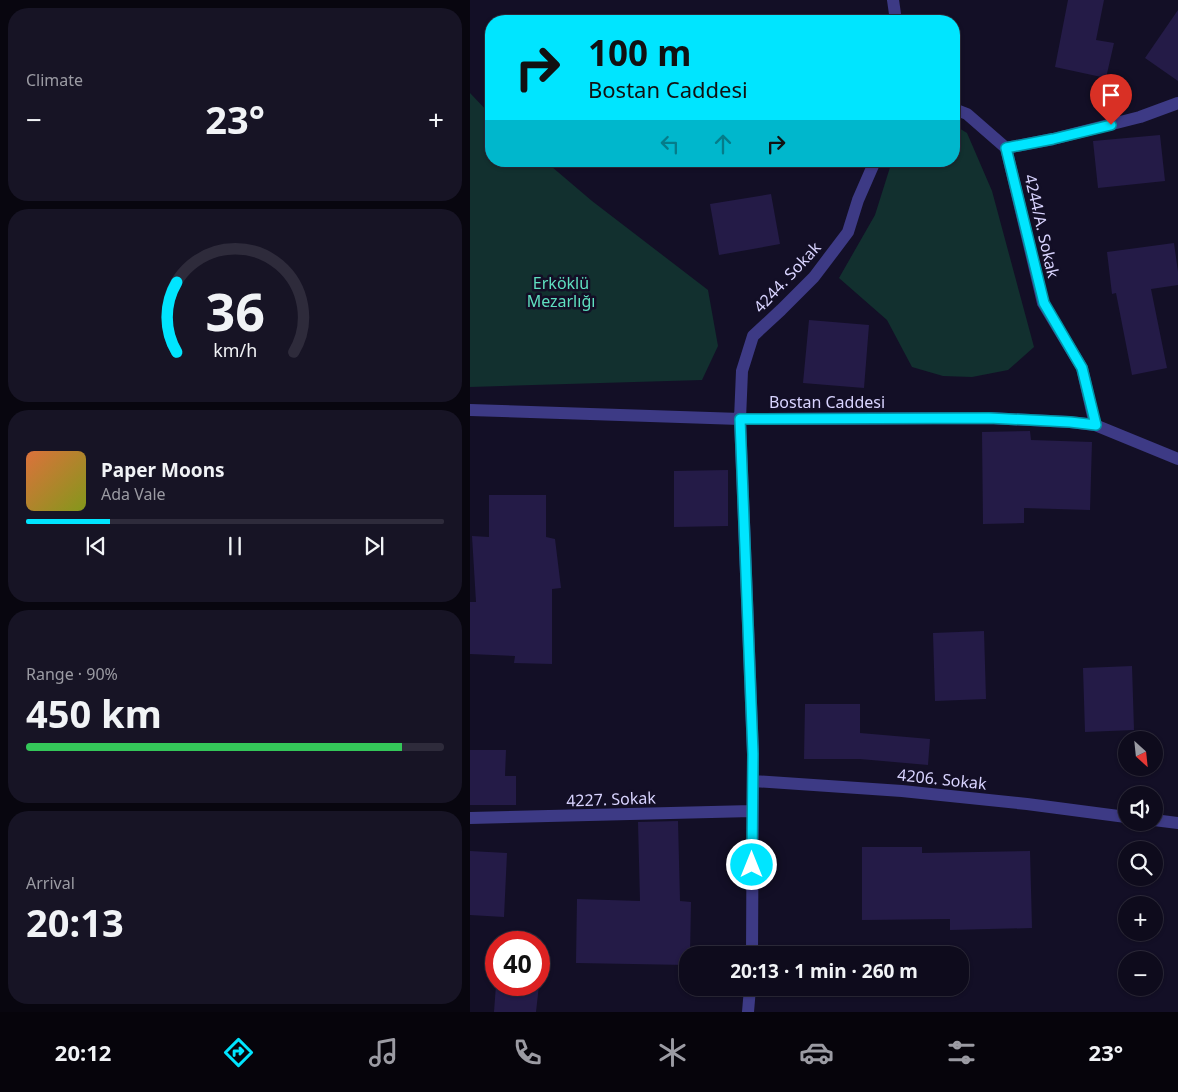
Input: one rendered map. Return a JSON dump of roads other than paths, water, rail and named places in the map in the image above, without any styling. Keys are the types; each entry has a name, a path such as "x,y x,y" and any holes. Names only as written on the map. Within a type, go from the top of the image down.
{"street":[{"path":"894,0 895,15"},
{"path":"960,111 967,114 1006,148 1053,139 1140,117 1178,103"},
{"name":"4244/A. Sokak","path":"1006,148 1044,303 1082,368 1096,425"},
{"name":"4244. Sokak","path":"752,946 753,781 740,419 742,371 754,336 814,277 848,232 858,200 872,167"},
{"name":"Bostan Caddesi","path":"470,410 740,419 989,418 1070,422 1096,425 1178,459"},
{"name":"4206. Sokak","path":"753,781 902,791 1118,816"},
{"name":"4227. Sokak","path":"470,818 752,811"},
{"path":"1163,821 1178,823"},
{"path":"748,1012 749,996"}],"park label":[{"name":"Erköklü Mezarlığı","path":"561,292"}]}
